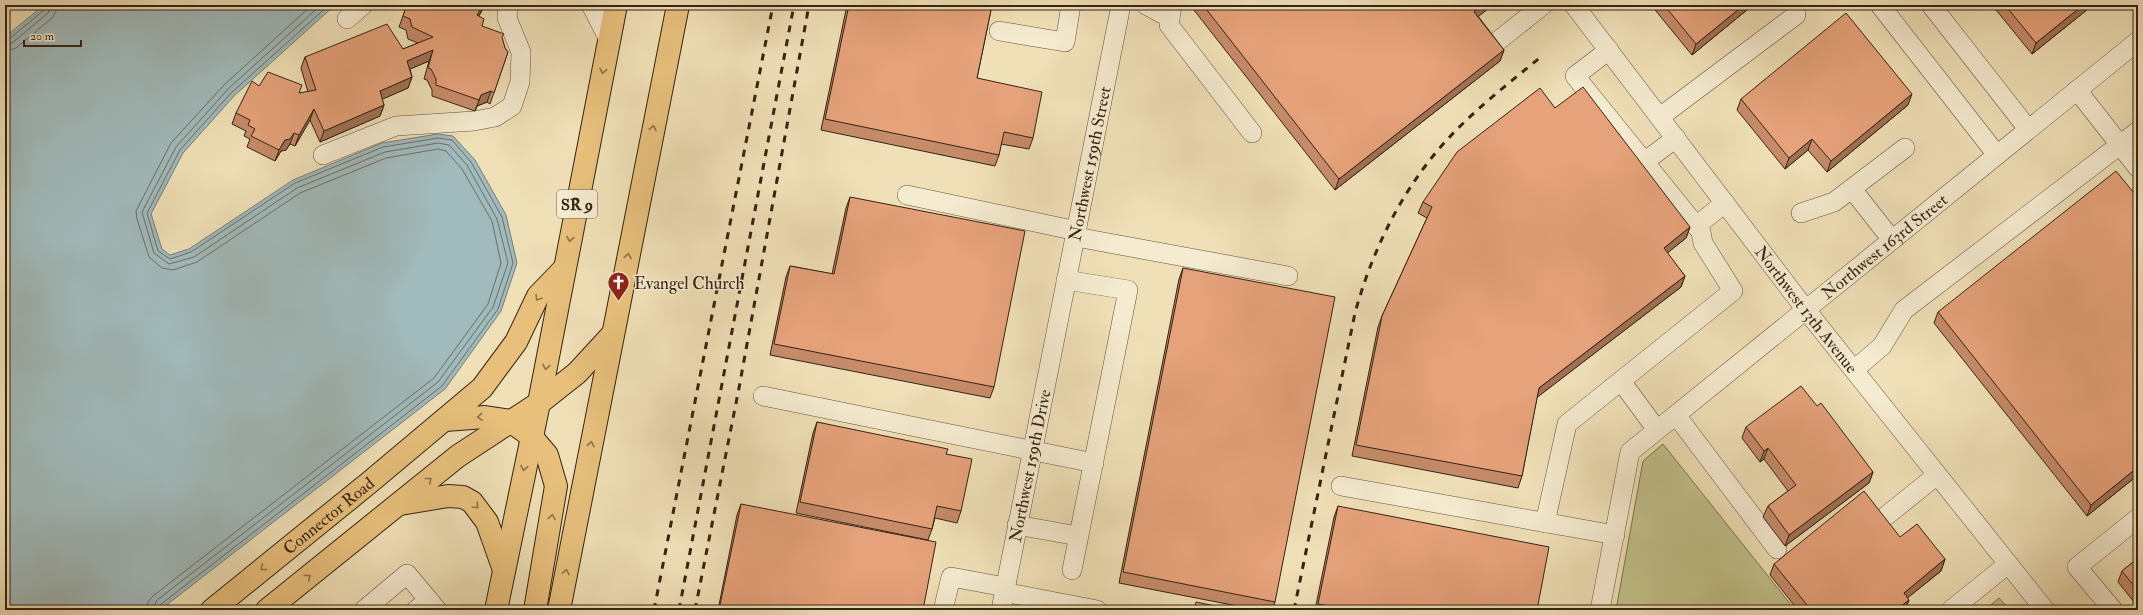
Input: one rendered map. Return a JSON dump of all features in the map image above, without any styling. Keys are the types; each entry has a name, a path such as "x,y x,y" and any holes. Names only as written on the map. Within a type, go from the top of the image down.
{"main road":[{"name":"SR 9","path":"496,610 539,403 616,5"},
{"path":"558,610 678,5"},
{"name":"Connector Road","path":"212,610 445,420 482,388 516,342 538,296 564,269"},
{"name":"Connector Road","path":"267,610 458,456 539,403 577,373 612,335"},
{"path":"445,420 485,417 510,421 531,436 546,455 556,486 535,610"},
{"path":"399,504 448,496 462,497 472,502 487,522 504,570"}],"street":[{"path":"347,19 363,5"},
{"path":"323,155 396,126 474,121 495,117 512,106 520,82 521,52 507,18 508,5"},
{"path":"590,5 609,40"},
{"path":"1000,31 1064,42 1071,5"},
{"name":"Northwest 159th Street","path":"1058,322 1121,5"},
{"path":"1146,5 1171,11 1169,25 1252,133"},
{"path":"1494,44 1543,5"},
{"name":"Northwest 13th Avenue","path":"1574,5 1806,310 2045,610"},
{"path":"1880,5 1997,155"},
{"path":"1931,5 2028,129"},
{"path":"1660,118 1796,14"},
{"name":"Northwest 163rd Street","path":"1614,535 1630,452 2138,40"},
{"path":"1545,523 1567,424 1733,291 1703,243 1701,232 1574,76 1609,50"},
{"path":"2078,90 2138,168"},
{"path":"1854,370 1882,346 1904,310 2138,131"},
{"path":"1644,162 1676,138"},
{"path":"1801,214 1834,202 1905,148"},
{"path":"1852,188 1892,240"},
{"path":"907,196 1076,234 1288,276"},
{"path":"1696,226 1725,203"},
{"path":"1066,280 1128,290 1072,570"},
{"name":"Northwest 159th Drive","path":"1004,596 1058,322"},
{"path":"1621,381 1657,430"},
{"path":"763,396 1032,452 1094,463"},
{"path":"1676,415 1777,549"},
{"path":"1886,516 1938,475"},
{"path":"1341,486 1614,535 1600,610"},
{"path":"2113,610 2077,567 2138,518"},
{"path":"1017,525 1078,536"},
{"path":"1951,610 2008,564"},
{"path":"364,610 407,574 427,607"},
{"path":"943,610 951,577 1004,596 1096,610"}],"shaded area":[{"path":"1663,444 1795,610 1616,610 1643,461"},
{"path":"1999,598 2010,610 1985,610"}],"water":[{"path":"44,5 335,5 234,96 183,153 151,214 162,249 170,255 189,249 293,180 382,143 438,134 453,136 475,160 506,215 517,263 501,311 445,389 160,610 5,610 5,37"}],"building":[{"path":"407,5 483,5 477,15 484,19 482,26 504,34 502,37 505,48 508,52 494,93 491,91 481,95 479,100 436,85 436,79 431,69 428,68 433,50 407,61 412,77 380,91 384,105 324,131 314,109 299,135 294,133 290,139 285,140 279,150 251,136 255,129 248,125 250,120 236,113 252,81 259,86 268,72 302,85 299,93 316,90 305,57 387,24 403,49 433,37 412,27 410,19 403,16"},
{"path":"849,5 992,5 977,78 1042,92 1033,138 1004,132 999,155 825,119"},
{"path":"1203,5 1482,5 1474,12 1504,50 1339,179"},
{"path":"1664,5 1744,5 1696,44"},
{"path":"2005,5 2083,5 2036,43"},
{"path":"1846,13 1912,94 1831,161 1812,139 1789,158 1741,99"},
{"path":"1583,87 1690,227 1664,248 1685,276 1539,388 1522,476 1356,445 1382,316 1432,207 1423,202 1457,152 1540,88 1555,108"},
{"path":"2116,171 2138,198 2138,467 2091,505 1938,312"},
{"path":"850,197 1025,231 994,387 774,344 790,266 834,274"},
{"path":"1183,268 1335,297 1275,602 1123,572"},
{"path":"1801,386 1817,406 1821,403 1873,472 1789,535 1768,506 1796,485 1768,448 1764,451 1746,427"},
{"path":"817,422 948,449 946,454 972,459 961,511 937,506 932,529 800,502"},
{"path":"1864,491 1900,537 1917,524 1945,559 1904,593 1909,600 1896,610 1811,610 1774,564"},
{"path":"741,504 936,542 923,610 719,610"},
{"path":"1338,506 1549,547 1537,610 1351,610 1318,604"},
{"path":"2138,558 2138,591 2122,571"},
{"path":"1196,602 1235,610 1194,610"}],"railway":[{"path":"654,610 773,5"},
{"path":"679,610 794,5"},
{"path":"695,610 739,388 809,5"},
{"path":"1294,610 1355,313 1379,245 1402,201 1429,161 1445,142 1480,108 1542,56"}],"place":[{"name":"Evangel Church","path":"618,302"}]}
